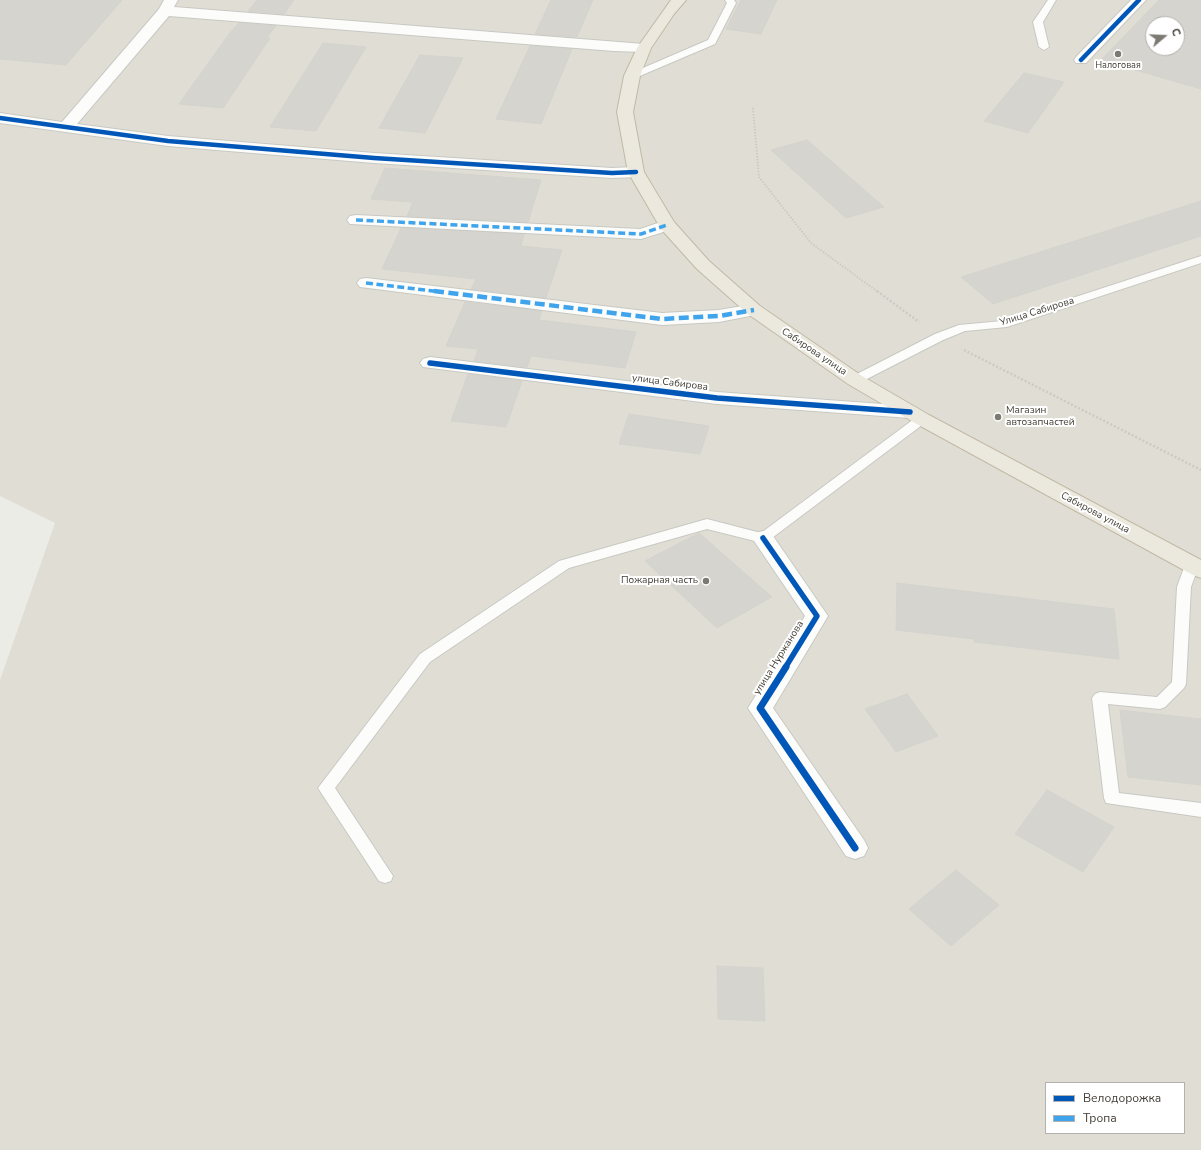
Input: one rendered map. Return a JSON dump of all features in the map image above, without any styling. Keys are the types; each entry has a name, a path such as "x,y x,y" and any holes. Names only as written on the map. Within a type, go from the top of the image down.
{"highway":[{"name":"Сабирова улица","path":"679,0 668,11 644,48 632,76 625,112 636,172 668,225 703,265 754,310 855,380 916,416 1196,567"}],"street":[{"path":"1081,60 1139,0"},
{"path":"66,127 168,6 606,47 644,48"},
{"path":"0,118 168,141 358,156 612,173 636,172"},
{"path":"356,220 641,234 668,225"},
{"path":"366,283 662,319 719,316 754,310"},
{"name":"улица Сабирова","path":"430,363 717,398 916,416"},
{"name":"улица Нуржанова","path":"763,538 817,616 760,708 855,848"}],"lane":[{"path":"632,76 712,42 732,3 729,0"},
{"path":"1044,47 1038,22 1052,0"},
{"name":"Улица Сабирова","path":"855,380 939,337 963,328 1003,324 1201,259"},
{"path":"385,876 326,788 425,658 564,564 707,524 763,538 916,416"},
{"path":"1196,567 1184,587 1179,684 1160,702 1100,698 1112,798 1201,810"}],"shaded area":[{"path":"0,0 1201,0 1201,1150 0,1150 0,680 55,523 0,496"}],"building":[{"path":"0,0 122,0 66,65 0,59"},
{"path":"257,0 294,0 284,14 248,11"},
{"path":"551,0 593,0 577,37 535,34"},
{"path":"741,0 777,0 761,34 726,29"},
{"path":"1159,0 1201,0 1201,89 1101,60"},
{"path":"239,23 276,26 267,37 270,38 223,108 179,104 229,34"},
{"path":"323,43 366,47 316,131 270,127"},
{"path":"530,46 572,49 541,124 496,119"},
{"path":"420,55 463,58 425,133 379,128"},
{"path":"1024,73 1064,82 1028,133 984,121"},
{"path":"807,140 884,207 846,218 771,150"},
{"path":"385,168 541,180 528,222 407,216 413,202 371,199"},
{"path":"1201,201 1201,236 993,304 961,277"},
{"path":"401,228 524,234 521,246 562,250 546,298 471,289 476,279 382,269"},
{"path":"465,302 542,311 539,320 636,332 625,368 531,356 527,367 474,361 478,349 446,346"},
{"path":"468,374 522,381 506,427 451,421"},
{"path":"629,414 709,426 700,454 619,444"},
{"path":"699,533 772,597 717,628 645,561"},
{"path":"897,583 1114,609 1119,659 974,642 974,639 896,630"},
{"path":"907,694 938,736 896,752 865,709"},
{"path":"1120,710 1201,719 1201,785 1128,777"},
{"path":"1047,790 1114,827 1083,872 1015,834"},
{"path":"956,870 999,905 951,946 909,909"},
{"path":"717,966 763,968 765,1021 718,1019"}],"marked path":[{"path":"356,220 641,234 667,225"},
{"path":"366,283 662,319 719,316 754,310"}],"cycle path":[{"path":"1081,60 1139,0"},
{"path":"0,118 168,141 374,158 612,173 636,172"},
{"path":"430,363 717,398 910,412"},
{"path":"763,538 817,616 760,708 855,848"}],"place":[{"name":"Налоговая","path":"1118,54"},
{"name":"Магазин автозапчастей","path":"998,417"},
{"name":"Пожарная часть","path":"706,581"}]}
